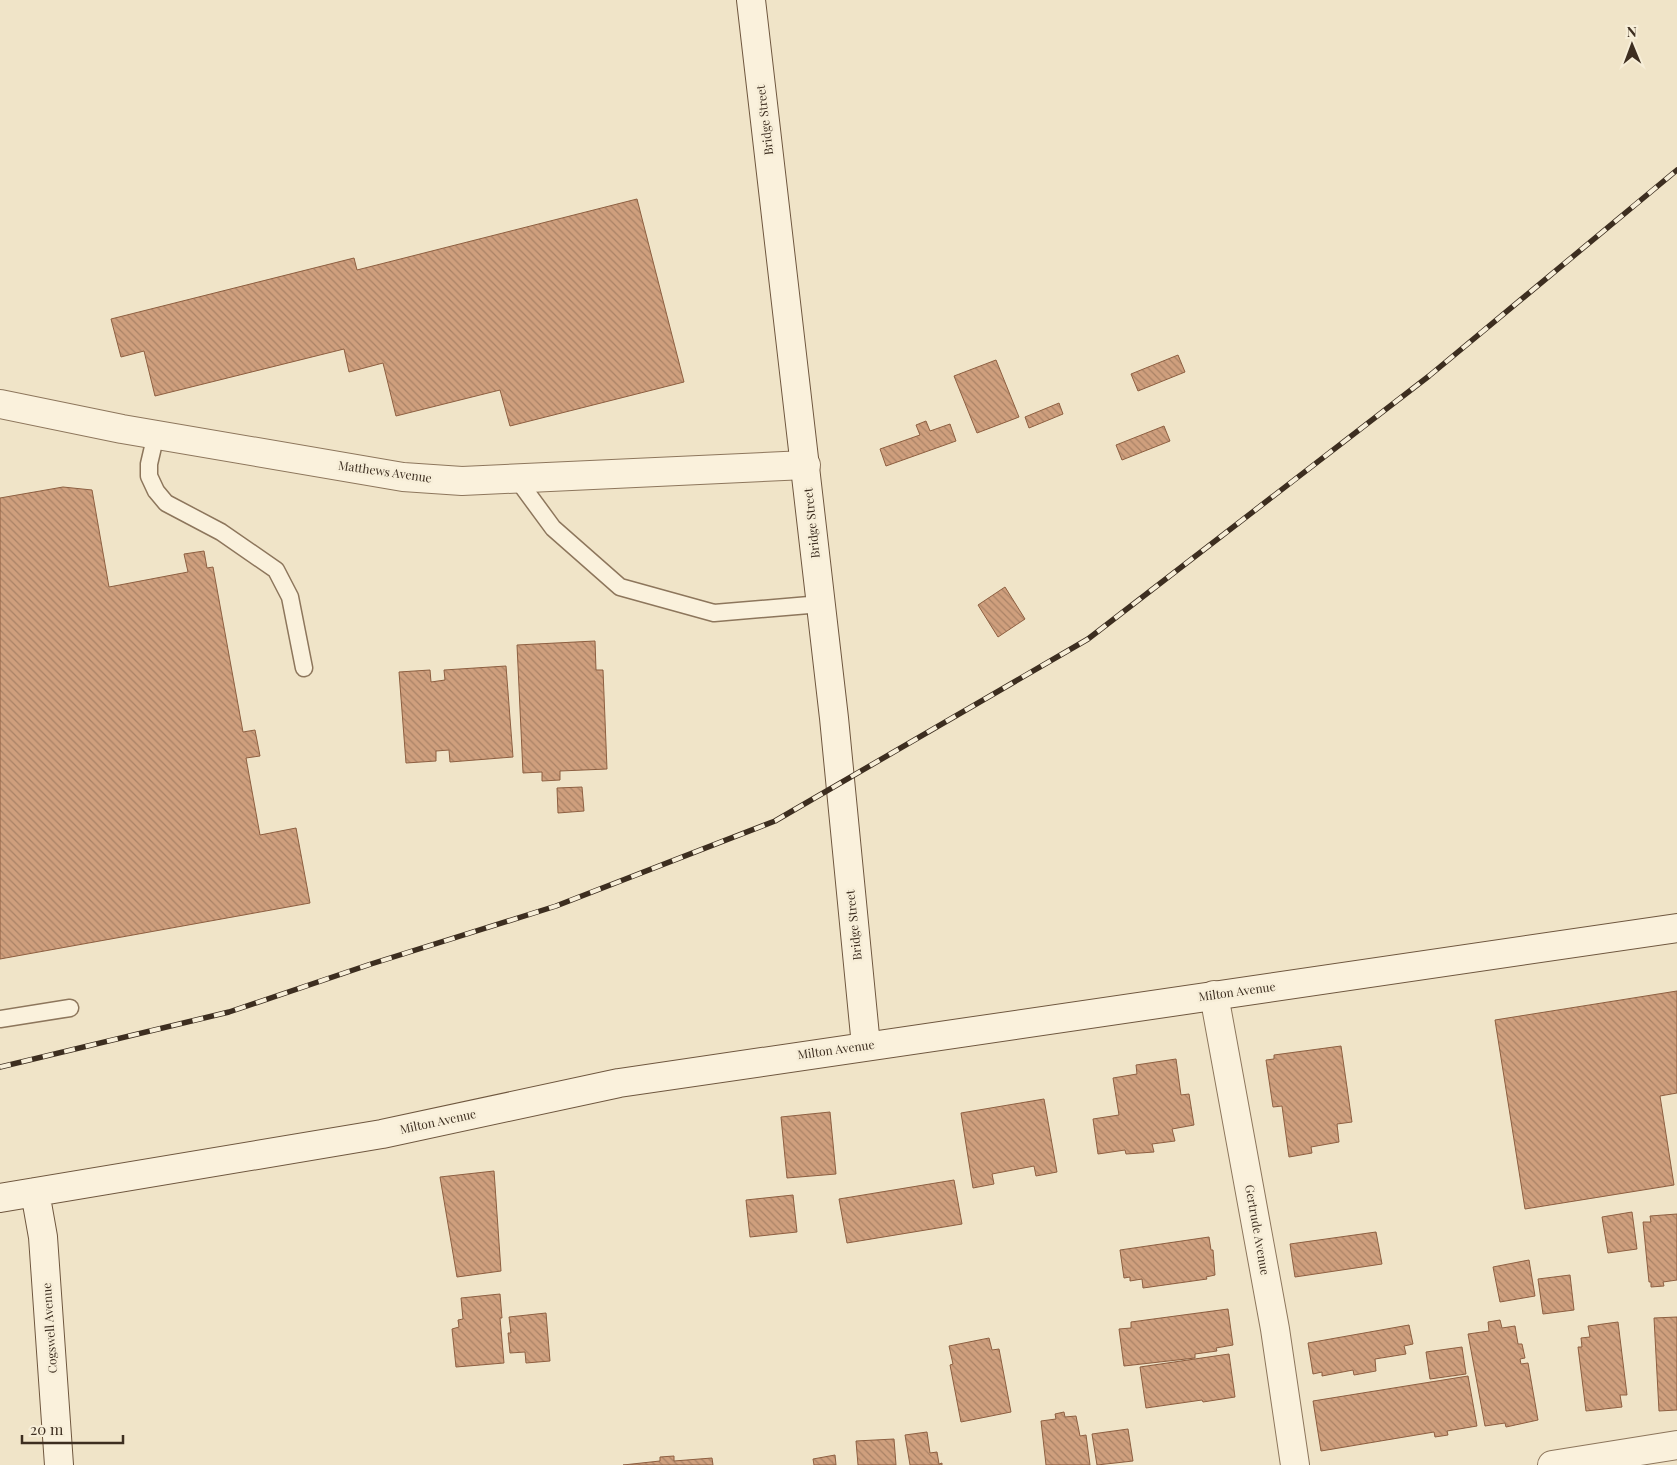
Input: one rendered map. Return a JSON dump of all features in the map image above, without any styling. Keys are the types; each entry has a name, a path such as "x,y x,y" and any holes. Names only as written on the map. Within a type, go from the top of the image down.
{"main road":[{"name":"Bridge Street","path":"751,0 822,604 866,1046"},
{"name":"Matthews Avenue","path":"0,404 156,434 403,477 462,481 806,465"},
{"name":"Milton Avenue","path":"0,1198 382,1134 619,1083 1677,928"},
{"name":"Gertrude Avenue","path":"1214,995 1275,1329 1295,1465"},
{"name":"Cogswell Avenue","path":"35,1192 43,1237 59,1465"},
{"path":"1552,1465 1677,1445"}],"lane":[{"path":"156,434 149,464 149,476 156,491 166,504 221,532 276,570 290,597 304,668"},
{"path":"517,479 553,528 620,587 714,613 822,604"},
{"path":"0,1019 70,1008"}],"building":[{"path":"637,199 684,382 510,426 500,390 396,416 383,363 349,372 344,349 155,396 144,351 121,357 111,319 354,258 357,270"},
{"path":"1178,355 1185,372 1138,391 1131,374"},
{"path":"996,360 1019,417 977,433 954,376"},
{"path":"1059,403 1063,414 1029,428 1025,417"},
{"path":"926,421 930,431 950,424 956,441 886,466 880,449 920,435 916,425"},
{"path":"1164,426 1170,441 1122,460 1116,445"},
{"path":"63,487 92,490 109,587 188,572 184,554 204,551 207,568 213,567 243,732 255,730 260,756 246,758 260,835 296,828 310,903 0,959 0,498"},
{"path":"1005,587 1025,619 998,637 978,605"},
{"path":"595,641 596,670 603,670 607,769 560,771 560,780 542,781 542,772 523,773 517,645"},
{"path":"506,666 513,757 450,762 449,750 436,751 436,761 406,763 399,672 430,670 431,682 445,680 444,670"},
{"path":"582,787 584,811 558,813 557,788"},
{"path":"1677,991 1677,1093 1660,1096 1674,1185 1525,1209 1495,1020"},
{"path":"1341,1046 1352,1122 1337,1124 1339,1142 1311,1147 1312,1153 1289,1157 1282,1106 1273,1107 1266,1060 1274,1059 1274,1055"},
{"path":"1176,1059 1181,1095 1189,1094 1194,1125 1172,1129 1175,1141 1152,1144 1154,1152 1126,1154 1125,1150 1098,1154 1093,1119 1119,1115 1113,1078 1137,1074 1136,1065"},
{"path":"1044,1099 1057,1172 1036,1176 1034,1166 992,1174 994,1184 973,1188 961,1113"},
{"path":"830,1112 836,1174 787,1178 781,1117"},
{"path":"494,1171 501,1271 457,1277 440,1177"},
{"path":"954,1180 962,1224 847,1243 839,1199"},
{"path":"793,1195 797,1232 750,1237 746,1200"},
{"path":"1632,1212 1637,1249 1608,1253 1602,1217"},
{"path":"1677,1214 1677,1280 1663,1282 1664,1286 1651,1287 1643,1222 1651,1222 1650,1216"},
{"path":"1376,1232 1382,1264 1295,1277 1290,1244"},
{"path":"1209,1237 1211,1250 1213,1250 1215,1275 1206,1277 1207,1279 1143,1288 1142,1279 1130,1281 1130,1277 1124,1278 1120,1250"},
{"path":"1529,1260 1535,1296 1500,1302 1493,1267"},
{"path":"1570,1275 1574,1310 1543,1314 1538,1279"},
{"path":"500,1294 504,1363 456,1367 452,1329 459,1327 458,1320 463,1319 461,1298"},
{"path":"1228,1309 1233,1345 1216,1348 1217,1351 1195,1354 1195,1358 1124,1366 1119,1329 1131,1328 1131,1322"},
{"path":"546,1313 550,1361 526,1363 525,1352 510,1353 508,1333 511,1333 509,1317"},
{"path":"1677,1317 1677,1410 1659,1411 1654,1318"},
{"path":"1500,1320 1502,1328 1515,1326 1518,1344 1522,1344 1525,1358 1520,1359 1521,1364 1528,1363 1538,1420 1506,1427 1505,1423 1485,1426 1468,1334 1489,1331 1488,1322"},
{"path":"1618,1322 1627,1395 1620,1395 1622,1407 1586,1411 1578,1347 1582,1347 1581,1338 1590,1337 1588,1326"},
{"path":"1409,1325 1413,1344 1404,1346 1406,1354 1375,1359 1376,1371 1354,1375 1353,1370 1322,1376 1322,1372 1313,1374 1308,1343"},
{"path":"989,1338 992,1350 999,1349 1011,1412 961,1422 950,1365 953,1364 949,1346"},
{"path":"1462,1347 1466,1374 1430,1379 1426,1352"},
{"path":"1229,1354 1235,1397 1146,1408 1140,1367"},
{"path":"1468,1376 1477,1426 1447,1431 1448,1435 1435,1437 1434,1432 1321,1451 1313,1401"},
{"path":"1064,1412 1065,1417 1076,1416 1080,1436 1086,1435 1090,1465 1046,1465 1041,1421 1056,1419 1055,1414"},
{"path":"1128,1429 1133,1461 1097,1465 1092,1434"},
{"path":"927,1432 930,1453 937,1452 939,1464 942,1463 942,1465 910,1465 905,1435"},
{"path":"894,1439 896,1465 858,1465 856,1441"},
{"path":"835,1455 836,1465 814,1465 813,1459"},
{"path":"674,1456 674,1461 712,1458 713,1465 623,1465 660,1461 660,1457"}],"railway":[{"path":"0,1067 229,1012 371,964 556,906 775,821 1088,639 1429,376 1677,170"}]}
